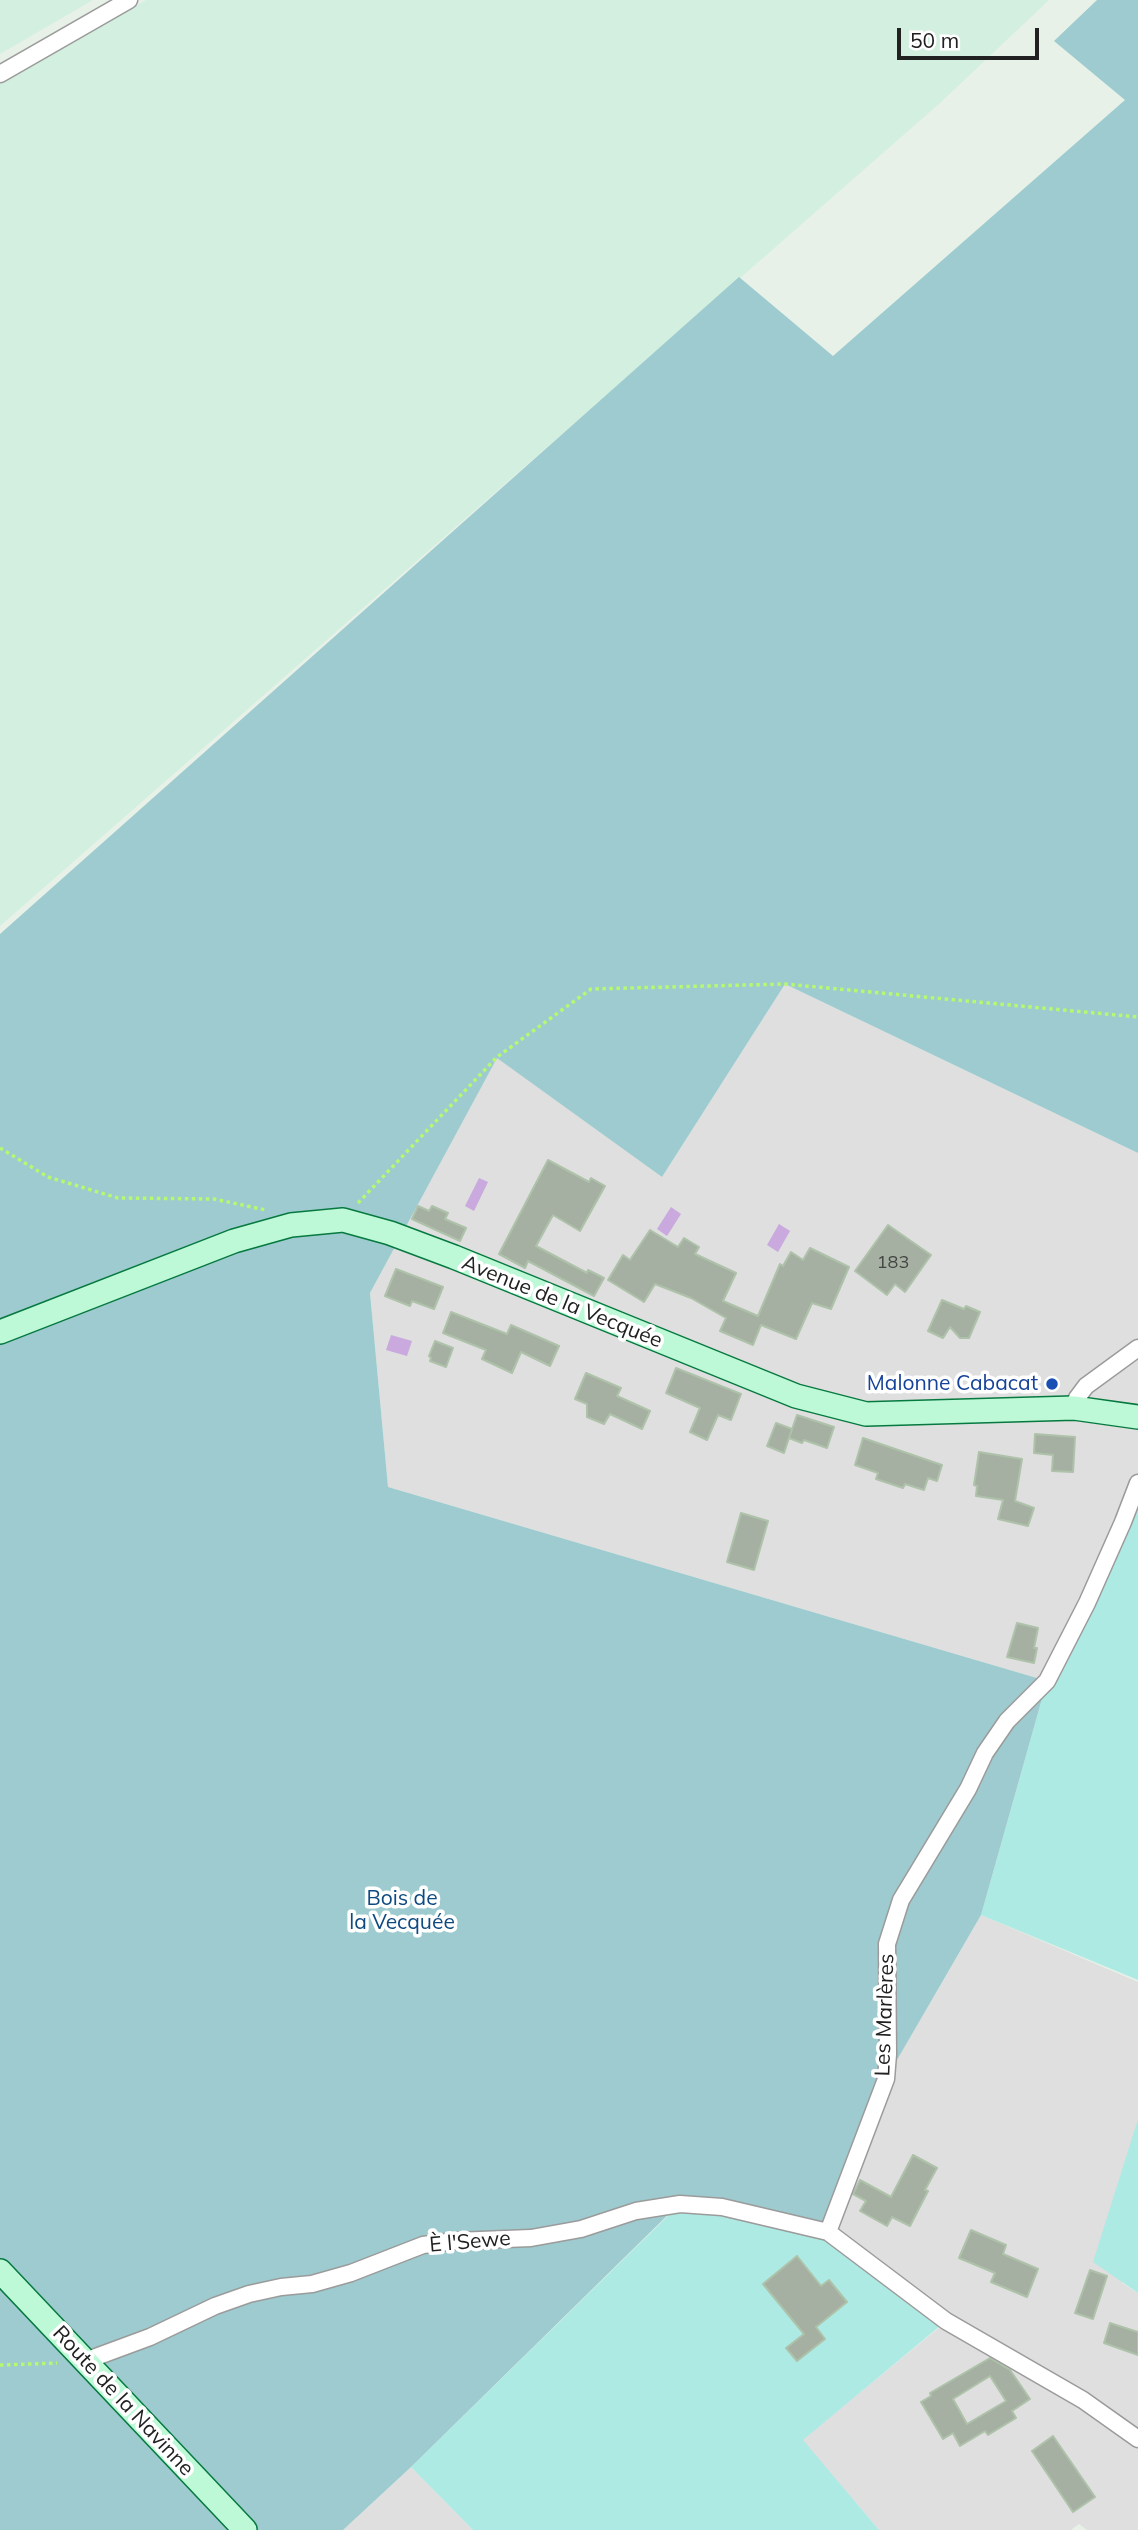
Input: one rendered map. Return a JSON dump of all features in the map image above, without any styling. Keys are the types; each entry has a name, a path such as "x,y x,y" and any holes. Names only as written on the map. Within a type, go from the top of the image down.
{"main road":[{"name":"Avenue de la Vecquée","path":"0,1332 234,1241 291,1225 343,1220 390,1233 796,1396 866,1414 1074,1408 1138,1417"},
{"name":"Route de la Navinne","path":"0,2271 245,2530"}],"street":[{"path":"0,74 129,0"},
{"path":"1074,1408 1077,1398 1086,1386 1138,1349"},
{"name":"Les Marlères","path":"828,2232 886,2079 887,1944 901,1900 968,1789 985,1753 1007,1721 1047,1681 1087,1603 1124,1522 1138,1483"},
{"name":"È l'Sewe","path":"85,2361 150,2337 215,2306 249,2294 312,2284 351,2273 423,2245 531,2238 581,2229 636,2211 680,2204 722,2207 828,2232"},
{"path":"828,2232 946,2321 1083,2400 1138,2439"}],"path":[{"path":"356,1205 497,1057 591,989 785,984 1138,1017"},
{"path":"0,1148 48,1177 118,1198 215,1199 267,1210"},
{"path":"0,2365 85,2361"}],"shaded area":[{"path":"785,984 1138,1153 1138,1483 1047,1681 388,1487 370,1293 497,1057 662,1177"},
{"path":"479,1178 488,1182 474,1211 465,1206"},
{"path":"671,1207 681,1214 667,1236 657,1229"},
{"path":"779,1224 790,1231 778,1252 767,1245"},
{"path":"391,1335 412,1341 407,1356 386,1350"},
{"path":"1138,1483 1138,1980 981,1915 1047,1681"},
{"path":"981,1915 1138,1982 1138,2119 1122,2283 1138,2293 1138,2530 1087,2530 1079,2524 1071,2530 879,2530 802,2440 946,2322 828,2231 886,2079"},
{"path":"1138,2119 1138,2293 1093,2262"},
{"path":"680,2204 828,2232 946,2321 803,2440 879,2530 473,2530 411,2467"},
{"path":"411,2467 473,2530 343,2530"}],"green space":[{"path":"0,0 93,0 0,54"},
{"path":"146,0 1049,0 940,103 0,926 0,83"},
{"name":"Bois de la Vecquée","path":"1097,0 1138,0 1138,1153 785,984 662,1177 497,1058 370,1293 388,1487 1047,1681 981,1915 886,2079 828,2232 679,2204 411,2467 343,2530 0,2530 0,934 739,277 833,356 1125,100 1054,41"}],"building":[{"path":"548,1160 589,1182 591,1178 605,1186 580,1231 553,1215 536,1246 587,1273 588,1270 604,1278 594,1296 528,1261 525,1268 499,1254"},
{"path":"418,1206 429,1211 432,1206 448,1213 445,1219 466,1228 460,1241 412,1219"},
{"path":"888,1225 931,1255 905,1292 895,1284 887,1295 855,1271"},
{"path":"650,1230 678,1247 684,1238 699,1247 695,1254 736,1273 723,1301 758,1316 780,1264 783,1266 791,1252 803,1260 810,1248 849,1267 831,1309 812,1303 796,1339 761,1325 753,1345 720,1331 726,1318 691,1298 655,1284 644,1302 608,1280 623,1255 630,1260"},
{"path":"396,1269 443,1287 434,1309 412,1301 410,1306 385,1296"},
{"path":"942,1300 980,1312 969,1338 960,1338 950,1327 943,1338 928,1331"},
{"path":"451,1312 507,1334 511,1325 559,1346 550,1366 521,1352 512,1373 482,1359 486,1350 443,1333"},
{"path":"435,1341 453,1348 446,1367 430,1361 429,1356"},
{"path":"676,1368 741,1394 731,1420 718,1415 707,1440 690,1432 700,1408 666,1393"},
{"path":"586,1373 621,1388 617,1396 650,1411 642,1429 610,1414 604,1424 587,1417 587,1404 575,1399"},
{"path":"797,1415 834,1427 827,1448 789,1438"},
{"path":"776,1423 792,1429 784,1453 767,1446"},
{"path":"1035,1434 1075,1437 1073,1472 1052,1471 1053,1455 1034,1453"},
{"path":"863,1438 942,1465 937,1481 928,1478 924,1490 905,1484 903,1488 876,1479 878,1473 855,1465"},
{"path":"979,1452 1022,1459 1015,1501 1034,1508 1028,1526 998,1519 1003,1500 976,1496 977,1486 974,1485"},
{"path":"741,1513 768,1521 754,1570 727,1562"},
{"path":"1017,1623 1038,1628 1034,1663 1007,1657"},
{"path":"913,2155 937,2168 910,2226 892,2217 887,2226 860,2211 866,2201 853,2194 860,2180 891,2197"},
{"path":"971,2230 1006,2245 1003,2254 1038,2269 1027,2297 991,2282 995,2273 959,2258"},
{"path":"797,2256 821,2286 829,2280 847,2302 816,2327 825,2339 797,2361 786,2348 804,2334 763,2284"},
{"path":"1090,2270 1107,2276 1093,2319 1075,2313"},
{"path":"1110,2323 1138,2332 1138,2355 1104,2343"},
{"path":"990,2358 1010,2370 1030,2399 1012,2411 1016,2418 988,2435 985,2431 960,2446 953,2433 943,2439 921,2402 931,2396 930,2393","holes":["990,2376 1006,2401 967,2424 953,2399"]},
{"path":"1053,2436 1095,2497 1073,2512 1032,2451"}],"place":[{"name":"Malonne Cabacat","path":"1052,1384"}]}
